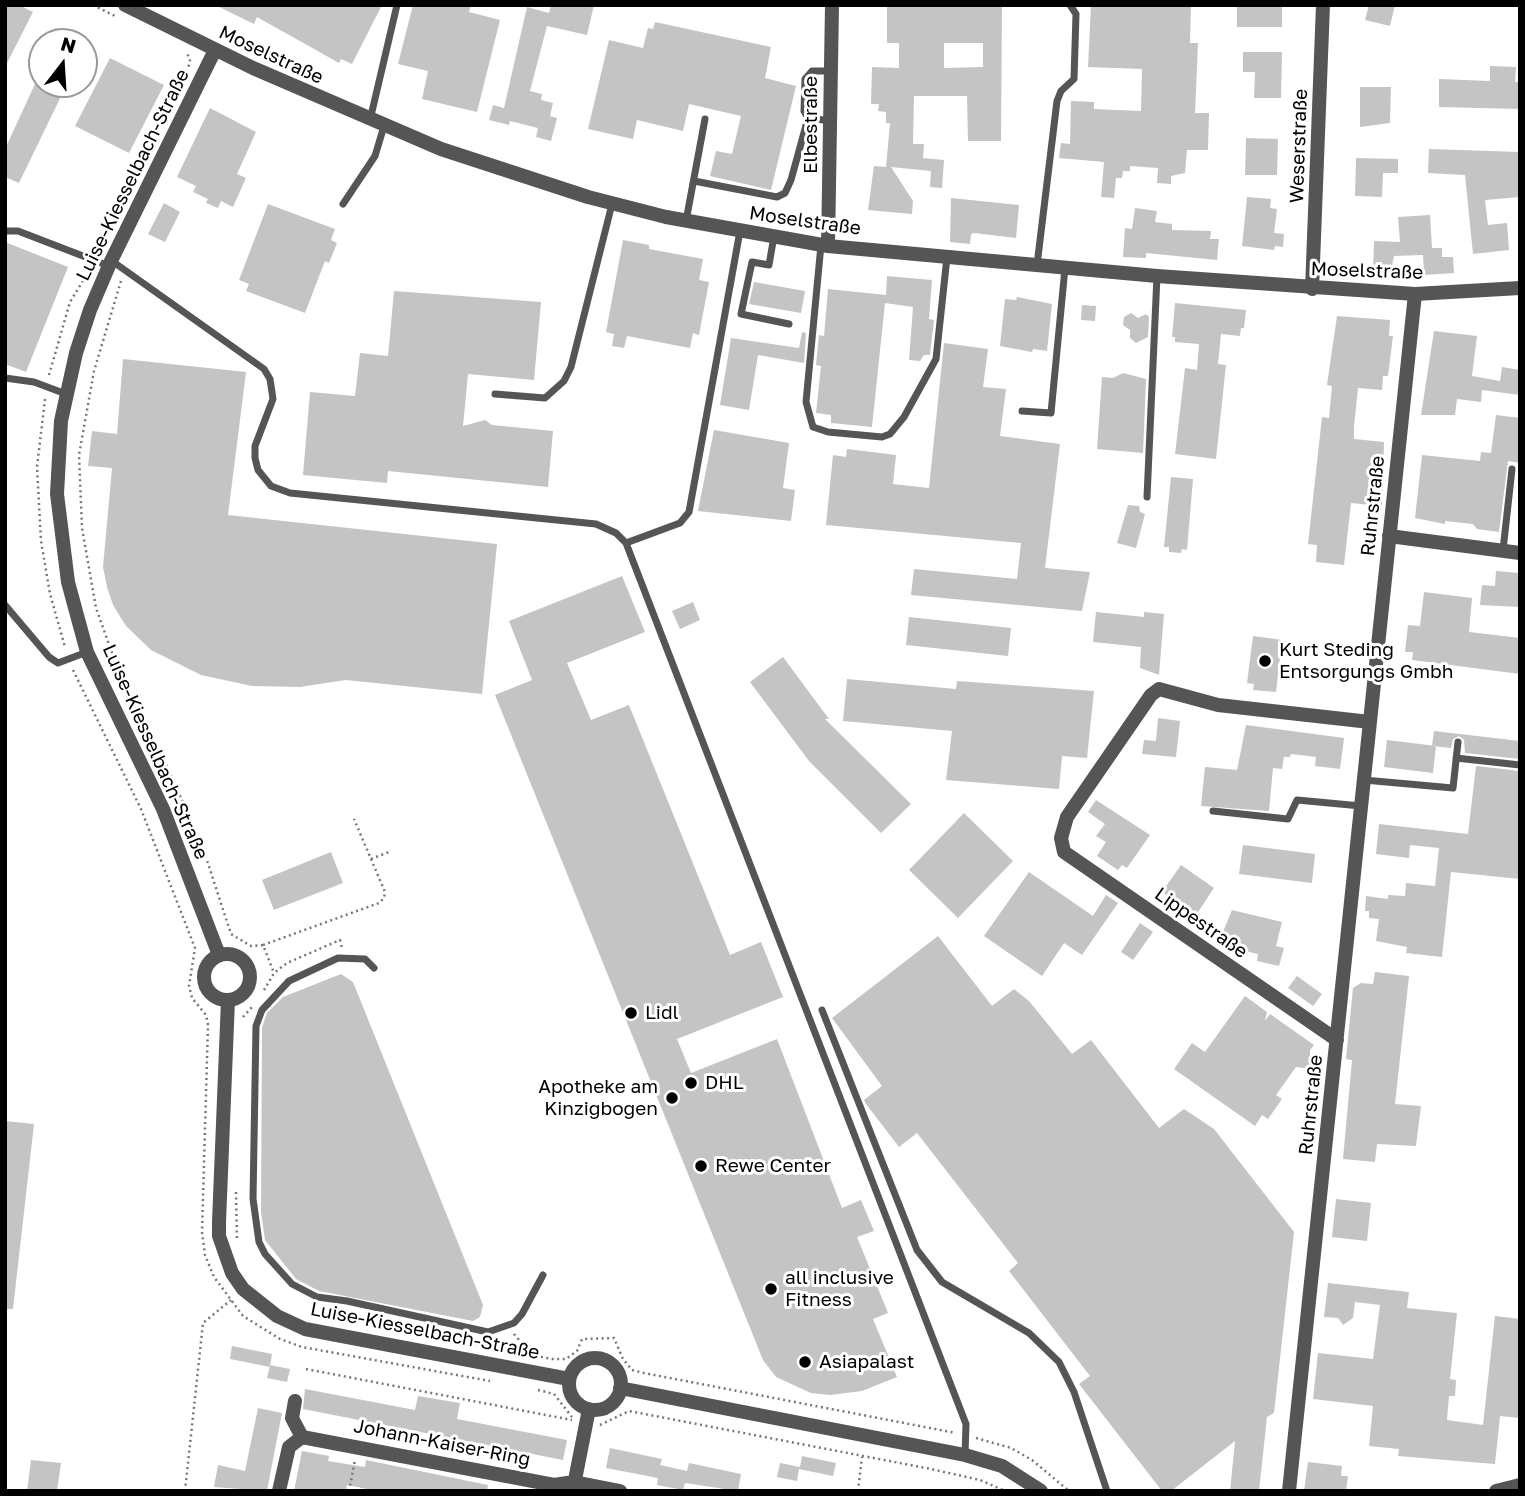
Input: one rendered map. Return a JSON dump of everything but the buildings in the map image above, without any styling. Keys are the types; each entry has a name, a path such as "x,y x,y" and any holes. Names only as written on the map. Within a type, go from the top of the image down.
{"street":[{"name":"Moselstraße","path":"125,5 215,50 370,121 441,149 612,204 686,221 825,245 1312,289 1415,294 1520,288"},
{"name":"Elbestraße","path":"825,245 831,121 832,5"},
{"name":"Weserstraße","path":"1312,289 1323,5"},
{"name":"Luise-Kiesselbach-Straße","path":"215,50 110,263 83,332 66,394 58,455 60,538 87,652 163,809 219,954"},
{"name":"Ruhrstraße","path":"1289,1491 1415,294"},
{"path":"1389,536 1520,553"},
{"name":"Lippestraße","path":"1337,1040 1064,852 1060,845 1062,826 1151,695 1159,689 1218,705 1370,722"},
{"path":"219,954 233,954 243,959 251,975 247,989 241,996 228,1000 216,998 204,983 206,965 219,954"},
{"name":"Luise-Kiesselbach-Straße","path":"228,1000 219,1236 232,1273 243,1289 276,1316 305,1329 569,1379"},
{"path":"573,1487 583,1417 573,1398 569,1379 577,1365 584,1360 600,1358 614,1366 620,1388 618,1396 606,1407 583,1417"},
{"path":"620,1388 965,1455 1002,1466 1041,1491"},
{"path":"279,1491 289,1447 302,1437 292,1418 295,1401"},
{"name":"Johann-Kaiser-Ring","path":"302,1437 554,1485 620,1491"},
{"path":"1496,1491 1520,1485"}],"lane":[{"path":"370,121 397,5"},
{"path":"1037,265 1057,100 1061,91 1074,79 1076,15 1070,5"},
{"path":"694,181 777,197 785,192 791,180 808,118 804,111 806,79 812,71 830,71"},
{"path":"808,118 831,121"},
{"path":"686,221 705,119"},
{"path":"343,204 374,156 384,126"},
{"path":"495,394 545,398 564,381 572,368 612,204"},
{"path":"5,231 18,231 110,263 264,369 270,379 273,399 255,446 255,458 258,470 271,486 290,493 596,524 616,533 626,543 961,1411 967,1435 965,1455"},
{"path":"626,543 680,523 689,512 740,231"},
{"path":"774,236 769,265 752,262 741,314 789,324"},
{"path":"825,245 806,402 813,427 828,432 883,437 890,434 904,417 927,380 936,359 947,257"},
{"path":"1022,411 1051,413 1065,268"},
{"path":"1147,497 1157,276"},
{"path":"5,378 34,382 66,394"},
{"path":"1503,551 1512,469"},
{"path":"5,605 49,657 58,663 87,652"},
{"path":"1364,780 1453,788 1458,742"},
{"path":"1456,758 1520,765"},
{"path":"1213,811 1288,819 1297,800 1362,806"},
{"path":"374,968 366,959 345,958 308,970 289,981 262,1010 256,1026 253,1199 259,1242 284,1276 302,1291 317,1297 488,1332 507,1326 522,1314 543,1275"},
{"path":"822,1010 917,1250 942,1282 1029,1333 1059,1362 1074,1392 1107,1491"}],"path":[{"path":"124,271 94,371 81,443 79,492 87,568 108,646 201,842 231,934 250,946 263,945 379,903 384,892 354,819"},
{"path":"371,859 389,852"},
{"path":"242,1023 244,1013 258,1000 274,972 297,958 340,940 345,958"},
{"path":"263,945 274,972"},
{"path":"237,1180 236,1220 240,1250"},
{"path":"185,1491 203,1322 243,1289"},
{"path":"360,1323 566,1359 577,1351 582,1339 614,1338 623,1359 632,1370 967,1435 1011,1448 1032,1460 1069,1491"},
{"path":"507,1326 532,1355"},
{"path":"306,1369 583,1417"},
{"path":"546,1392 599,1426 618,1414 629,1411 951,1473 1004,1491"},
{"path":"349,1491 359,1446"},
{"path":"858,1491 862,1457"}],"place":[{"name":"Kurt Steding Entsorgungs Gmbh","path":"1265,661"},
{"name":"Lidl","path":"631,1013"},
{"name":"DHL","path":"691,1083"},
{"name":"Apotheke am Kinzigbogen","path":"672,1098"},
{"name":"Rewe Center","path":"701,1166"},
{"name":"all inclusive Fitness","path":"771,1289"},
{"name":"Asiapalast","path":"805,1362"}]}
